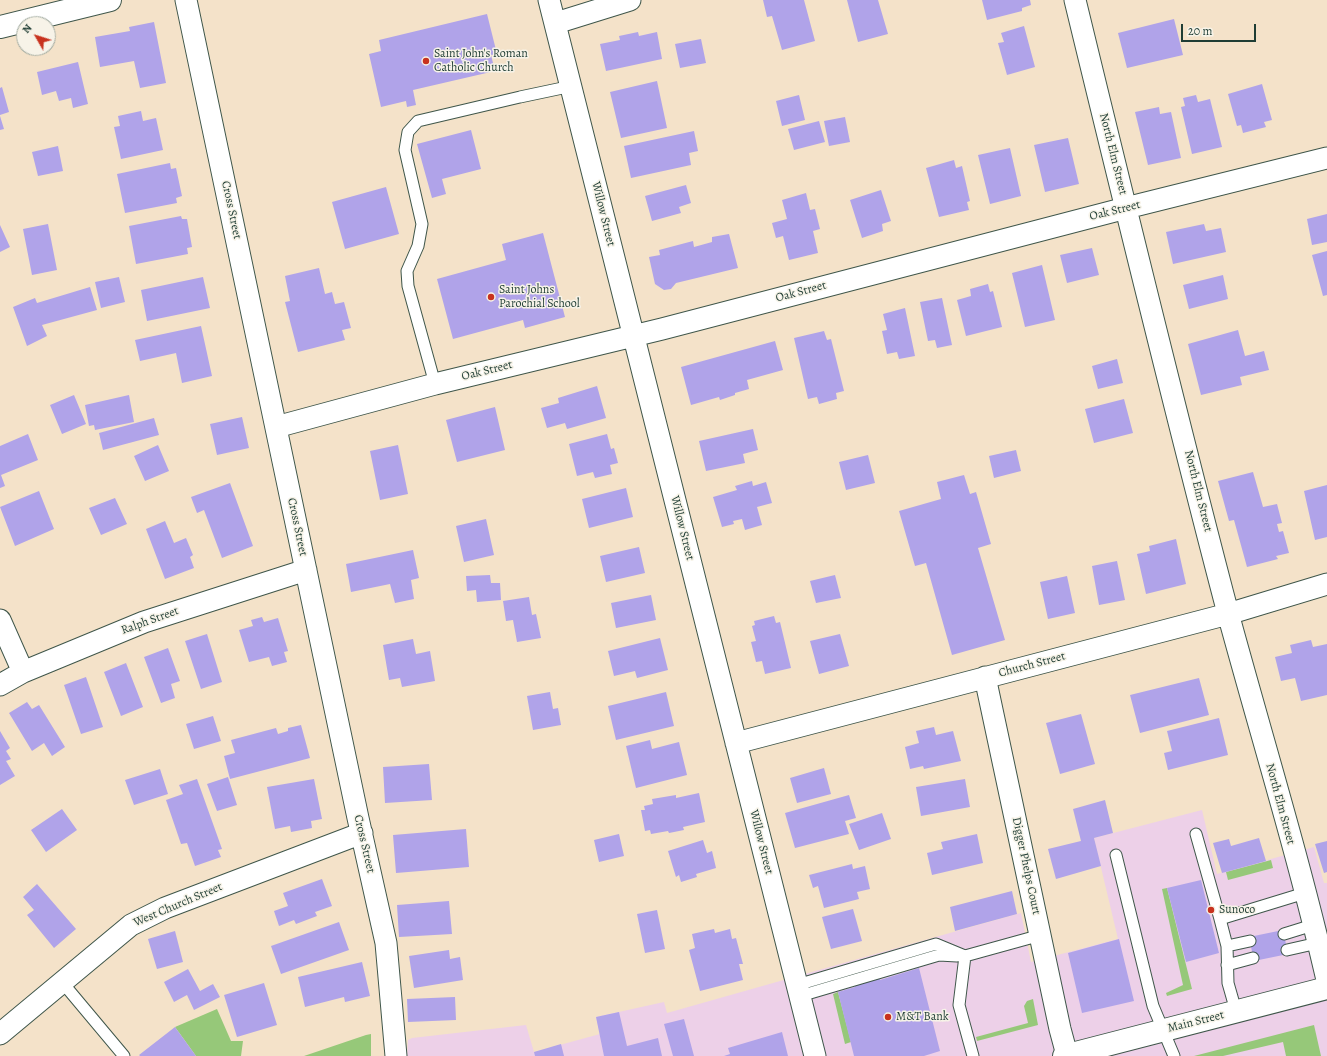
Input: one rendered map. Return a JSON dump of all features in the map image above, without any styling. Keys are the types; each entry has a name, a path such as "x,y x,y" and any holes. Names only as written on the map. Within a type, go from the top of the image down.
{"main road":[{"path":"0,27 110,0"},
{"name":"Main Street","path":"1066,1056 1327,988"}],"street":[{"name":"Cross Street","path":"186,0 386,943 396,1056"},
{"name":"Willow Street","path":"549,0 572,86 623,296 634,334 815,1056"},
{"path":"556,23 630,0"},
{"name":"North Elm Street","path":"1075,0 1228,614 1305,893 1327,980"},
{"name":"Oak Street","path":"276,427 435,384 634,334 685,323 1126,208 1327,158"},
{"name":"Ralph Street","path":"0,685 23,672 144,622 306,570"},
{"name":"Church Street","path":"736,743 1228,614 1327,584"},
{"path":"0,620 23,672"},
{"name":"Digger Phelps Court","path":"985,677 1066,1056"},
{"name":"West Church Street","path":"0,1034 131,925 165,908 362,834"}],"lane":[{"path":"435,384 408,286 407,271 418,246 422,224 405,150 408,132 418,121 572,86"},
{"path":"1196,834 1227,946 1228,983 1236,1011"},
{"path":"1116,855 1154,1006 1162,1030 1174,1056"},
{"path":"1220,919 1305,893"},
{"path":"1284,934 1315,934"},
{"path":"1287,950 1315,934"},
{"path":"798,990 939,955 965,956 1041,935"},
{"path":"1227,946 1250,941"},
{"path":"965,956 959,1005 973,1056"},
{"path":"1227,965 1253,958"},
{"path":"62,982 124,1056"}],"shaded area":[{"path":"1202,810 1217,874 1314,847 1324,883 1327,883 1327,1056 407,1056 408,1040 412,1038 526,1025 534,1052 600,1034 596,1017 664,1002 667,1013 1021,913 1031,962 1118,939 1094,838"}],"green space":[{"path":"1271,860 1273,868 1228,880 1226,872"},
{"path":"1167,888 1192,989 1167,996 1166,993 1183,985 1162,889"},
{"path":"838,992 851,1042 845,1044 833,994"},
{"path":"1033,999 1038,1025 977,1041 976,1037 1028,1023 1024,1006 1027,1001"},
{"path":"217,1009 231,1041 243,1041 241,1056 196,1056 175,1027"},
{"path":"1314,1025 1321,1056 1286,1056 1283,1042 1223,1056 1194,1056"},
{"path":"371,1034 371,1056 304,1056 366,1035"}],"building":[{"path":"763,0 804,0 815,41 782,50 772,16 767,17"},
{"path":"847,0 878,0 888,34 858,42"},
{"path":"982,0 1030,0 1031,5 1022,8 1022,11 987,20"},
{"path":"487,14 497,54 491,55 495,71 413,90 416,105 407,107 406,101 381,107 369,54 381,51 379,40"},
{"path":"1174,19 1183,55 1127,68 1118,33"},
{"path":"154,22 166,83 140,88 134,61 100,67 95,37 130,31 129,27"},
{"path":"1024,26 1035,67 1007,75 998,43 1004,42 1001,33"},
{"path":"638,32 639,36 657,32 662,59 606,71 600,44 620,40 619,36"},
{"path":"701,39 706,63 680,68 675,44"},
{"path":"78,62 88,104 73,108 71,98 59,101 56,91 42,95 37,72"},
{"path":"657,81 667,128 621,138 610,92"},
{"path":"1262,84 1272,120 1264,122 1266,127 1243,133 1241,125 1237,126 1228,94"},
{"path":"2,87 9,112 0,115 0,88"},
{"path":"799,95 805,120 782,126 776,101"},
{"path":"1196,95 1198,102 1210,99 1222,147 1192,154 1181,107 1185,106 1183,98"},
{"path":"1159,107 1160,114 1171,112 1181,158 1148,165 1135,112"},
{"path":"141,111 143,121 156,118 163,150 121,159 114,127 120,126 118,116"},
{"path":"0,116 4,129 0,130"},
{"path":"845,117 850,142 829,146 824,121"},
{"path":"819,121 825,142 794,150 788,129"},
{"path":"471,130 481,169 442,179 446,194 432,198 417,144"},
{"path":"694,131 698,151 689,153 691,165 631,178 624,146"},
{"path":"1068,138 1079,184 1045,192 1034,145"},
{"path":"58,146 63,171 38,176 32,152"},
{"path":"1010,148 1021,196 990,204 978,155"},
{"path":"954,160 956,168 962,166 970,201 967,202 969,210 939,217 926,168"},
{"path":"170,163 171,169 176,168 182,196 176,198 177,203 125,213 117,174"},
{"path":"686,185 691,203 679,207 681,213 652,221 645,196"},
{"path":"386,187 399,234 345,249 332,202"},
{"path":"881,190 891,221 882,224 883,231 862,238 850,200"},
{"path":"806,193 810,210 815,209 820,229 813,231 818,253 789,260 783,236 776,238 772,223 787,219 782,200"},
{"path":"1327,214 1327,242 1312,245 1307,219"},
{"path":"181,216 182,219 187,219 192,247 187,248 188,254 136,264 129,226"},
{"path":"48,224 57,270 32,275 23,229"},
{"path":"1204,224 1206,231 1221,228 1226,252 1173,264 1166,232"},
{"path":"0,225 10,247 0,252"},
{"path":"543,233 565,317 525,328 523,320 453,339 437,279 506,260 502,244"},
{"path":"729,234 738,268 676,283 671,289 664,290 655,284 649,257 660,255 659,250 693,241 694,247 712,242 712,237"},
{"path":"1092,248 1099,275 1067,283 1060,255"},
{"path":"1327,251 1327,295 1323,296 1312,255"},
{"path":"1042,265 1055,320 1025,327 1012,273"},
{"path":"319,268 325,294 332,292 335,304 344,302 351,328 342,330 345,340 298,352 285,302 290,301 285,276"},
{"path":"1223,275 1228,299 1189,309 1183,285"},
{"path":"119,277 125,302 101,308 95,282"},
{"path":"203,277 210,308 147,321 141,290"},
{"path":"988,284 990,292 993,291 1002,327 966,336 957,300 971,296 970,289"},
{"path":"90,287 97,310 42,325 47,336 27,346 13,307 35,298 37,303"},
{"path":"942,298 952,345 937,348 935,340 928,341 920,302"},
{"path":"905,308 915,356 899,359 897,352 887,354 882,331 887,330 883,314"},
{"path":"201,326 212,376 182,383 176,353 140,361 135,340"},
{"path":"1238,330 1245,356 1264,351 1269,370 1240,377 1242,385 1201,395 1188,344"},
{"path":"824,331 827,340 831,339 844,391 836,393 837,399 819,404 817,397 808,399 794,338"},
{"path":"775,341 783,370 747,380 749,389 735,393 735,395 720,400 719,397 691,405 681,367"},
{"path":"1117,359 1123,383 1098,389 1092,366"},
{"path":"597,386 606,418 567,429 565,423 547,428 541,408 559,403 558,398"},
{"path":"74,395 86,424 62,434 50,405"},
{"path":"129,395 134,422 95,430 94,425 89,426 85,405"},
{"path":"1124,399 1133,433 1094,443 1085,409"},
{"path":"495,407 505,450 457,462 446,420"},
{"path":"242,417 249,448 217,455 210,424"},
{"path":"154,418 159,435 103,450 99,433"},
{"path":"753,429 758,450 743,454 745,463 706,471 699,441"},
{"path":"28,434 38,460 1,475 5,486 0,488 0,446"},
{"path":"607,434 611,449 614,448 618,463 610,465 612,474 595,478 593,472 577,476 569,444"},
{"path":"158,445 169,471 145,481 134,456"},
{"path":"398,445 408,494 380,500 370,451"},
{"path":"1016,450 1021,471 994,478 989,456"},
{"path":"868,455 875,483 846,490 839,462"},
{"path":"1253,472 1263,507 1277,504 1282,523 1277,524 1279,532 1283,531 1289,553 1276,556 1278,559 1247,567 1234,520 1229,521 1218,481"},
{"path":"964,475 970,494 976,492 991,544 978,548 1005,640 952,655 926,563 915,566 899,511 941,499 937,482"},
{"path":"752,481 753,486 766,482 772,503 757,507 762,525 745,530 742,519 733,521 734,524 722,527 713,497 737,490 735,486"},
{"path":"230,483 253,546 222,558 204,510 197,513 191,497"},
{"path":"1327,485 1327,537 1315,540 1304,491"},
{"path":"626,488 633,517 589,528 582,499"},
{"path":"39,491 54,529 15,546 0,507"},
{"path":"115,498 127,524 101,535 89,508"},
{"path":"486,519 494,555 464,562 456,526"},
{"path":"165,521 174,543 186,538 193,555 190,557 194,568 165,579 146,529"},
{"path":"1176,539 1186,584 1146,594 1137,554 1150,551 1149,546"},
{"path":"639,547 645,573 606,582 600,556"},
{"path":"413,550 419,578 411,580 414,599 395,603 390,584 351,592 346,564"},
{"path":"1117,561 1125,600 1099,605 1092,566"},
{"path":"490,575 491,583 500,583 501,600 477,602 476,590 467,591 466,576"},
{"path":"835,575 841,598 816,603 810,581"},
{"path":"1067,576 1075,613 1048,619 1040,582"},
{"path":"651,595 656,620 616,628 611,603"},
{"path":"529,597 532,615 536,614 541,638 517,642 513,620 506,621 503,601"},
{"path":"774,616 776,623 780,622 791,668 765,674 762,661 756,662 751,642 756,641 752,626 755,625 754,621"},
{"path":"262,617 264,622 278,618 288,651 284,652 287,662 272,666 269,657 249,662 239,630 253,626 251,620"},
{"path":"207,634 222,682 201,689 185,641"},
{"path":"840,634 849,666 819,674 810,641"},
{"path":"660,638 668,670 637,678 635,671 614,676 608,651"},
{"path":"413,639 416,654 430,651 435,681 402,687 400,678 389,680 383,645"},
{"path":"1311,640 1313,647 1327,644 1327,695 1301,701 1295,678 1281,681 1275,657 1292,653 1290,645"},
{"path":"168,648 180,681 171,684 175,698 161,703 144,657"},
{"path":"126,663 143,707 121,716 104,672"},
{"path":"86,677 103,727 81,734 64,685"},
{"path":"1199,678 1209,715 1140,733 1130,695"},
{"path":"550,692 553,709 558,708 561,725 533,730 527,696"},
{"path":"666,692 674,726 616,740 608,706"},
{"path":"27,702 32,709 39,705 65,747 52,756 44,743 32,751 9,713"},
{"path":"1081,714 1095,764 1060,774 1046,723"},
{"path":"213,716 221,741 194,749 186,724"},
{"path":"1219,718 1228,755 1168,770 1164,753 1172,751 1167,731"},
{"path":"301,725 310,758 230,779 224,756 235,753 231,740 276,728 278,734 288,731 288,728"},
{"path":"934,727 936,735 953,731 961,761 924,769 923,766 910,769 905,747 919,743 916,731"},
{"path":"0,731 10,748 6,751 11,759 6,761 15,776 0,785"},
{"path":"650,740 652,749 679,742 687,775 636,788 626,746"},
{"path":"429,764 432,800 385,803 383,767"},
{"path":"824,768 831,794 797,803 790,778"},
{"path":"160,769 168,794 134,805 125,780"},
{"path":"228,777 237,805 217,811 207,784"},
{"path":"197,779 222,849 218,850 221,857 195,866 187,843 181,844 166,800 183,794 179,785"},
{"path":"314,779 322,819 311,821 312,828 291,832 290,826 275,829 267,787"},
{"path":"965,779 970,807 921,816 916,787"},
{"path":"699,793 705,822 683,827 684,830 669,833 668,831 651,834 650,830 645,831 641,810 645,810 644,806 653,804 652,799 676,795 676,798"},
{"path":"849,795 856,818 845,821 849,834 795,848 785,813"},
{"path":"1105,800 1113,833 1094,838 1101,866 1056,879 1048,849 1081,841 1073,809"},
{"path":"62,809 77,830 46,852 31,830"},
{"path":"882,813 891,839 859,850 849,824"},
{"path":"466,829 469,867 396,873 393,835"},
{"path":"619,834 624,856 599,862 594,840"},
{"path":"977,834 983,863 932,875 927,853 943,849 941,842"},
{"path":"1259,838 1266,861 1222,873 1213,843 1229,839 1231,846"},
{"path":"703,840 707,853 712,851 716,868 696,874 697,877 681,882 679,875 676,877 668,851"},
{"path":"1327,841 1327,872 1324,873 1315,844"},
{"path":"852,864 853,869 865,866 870,889 857,892 859,899 824,908 818,886 813,888 809,875"},
{"path":"322,879 332,906 315,912 317,916 296,924 294,920 279,926 274,911 288,906 283,893"},
{"path":"1201,880 1219,953 1186,962 1167,888"},
{"path":"37,884 76,929 54,948 27,915 34,910 23,897"},
{"path":"1012,891 1017,914 955,931 950,907"},
{"path":"449,901 452,934 399,937 397,905"},
{"path":"853,909 862,941 831,949 822,917"},
{"path":"657,910 665,949 645,953 637,914"},
{"path":"339,922 349,950 281,974 271,946"},
{"path":"714,929 715,933 730,929 732,939 736,938 743,964 739,964 743,980 700,991 689,950 695,948 692,934"},
{"path":"1283,930 1288,954 1254,961 1249,937"},
{"path":"175,931 183,962 157,969 148,939"},
{"path":"1119,939 1134,1001 1082,1013 1068,953"},
{"path":"449,950 450,959 460,957 463,980 414,988 409,956"},
{"name":"M&T Bank","path":"873,956 880,980 919,968 940,1051 924,1056 854,1056 838,992 855,987 848,964"},
{"path":"362,962 370,996 345,1002 344,997 305,1007 298,977"},
{"path":"188,969 200,991 213,984 220,997 194,1010 187,995 174,1002 164,982"},
{"path":"264,983 277,1025 237,1037 224,995"},
{"path":"455,997 456,1020 408,1022 407,999"},
{"path":"619,1012 627,1046 658,1038 662,1056 604,1056 596,1017"},
{"path":"684,1019 694,1056 673,1056 664,1024"},
{"path":"175,1027 196,1056 139,1055"},
{"path":"782,1032 788,1056 724,1056 730,1054 728,1048"},
{"path":"561,1044 564,1056 535,1056 534,1052"}],"place":[{"name":"Saint John's Roman Catholic Church","path":"426,61"},
{"name":"Saint Johns Parochial School","path":"491,297"},
{"name":"Sunoco","path":"1211,910"},
{"name":"M&T Bank","path":"888,1017"}]}
